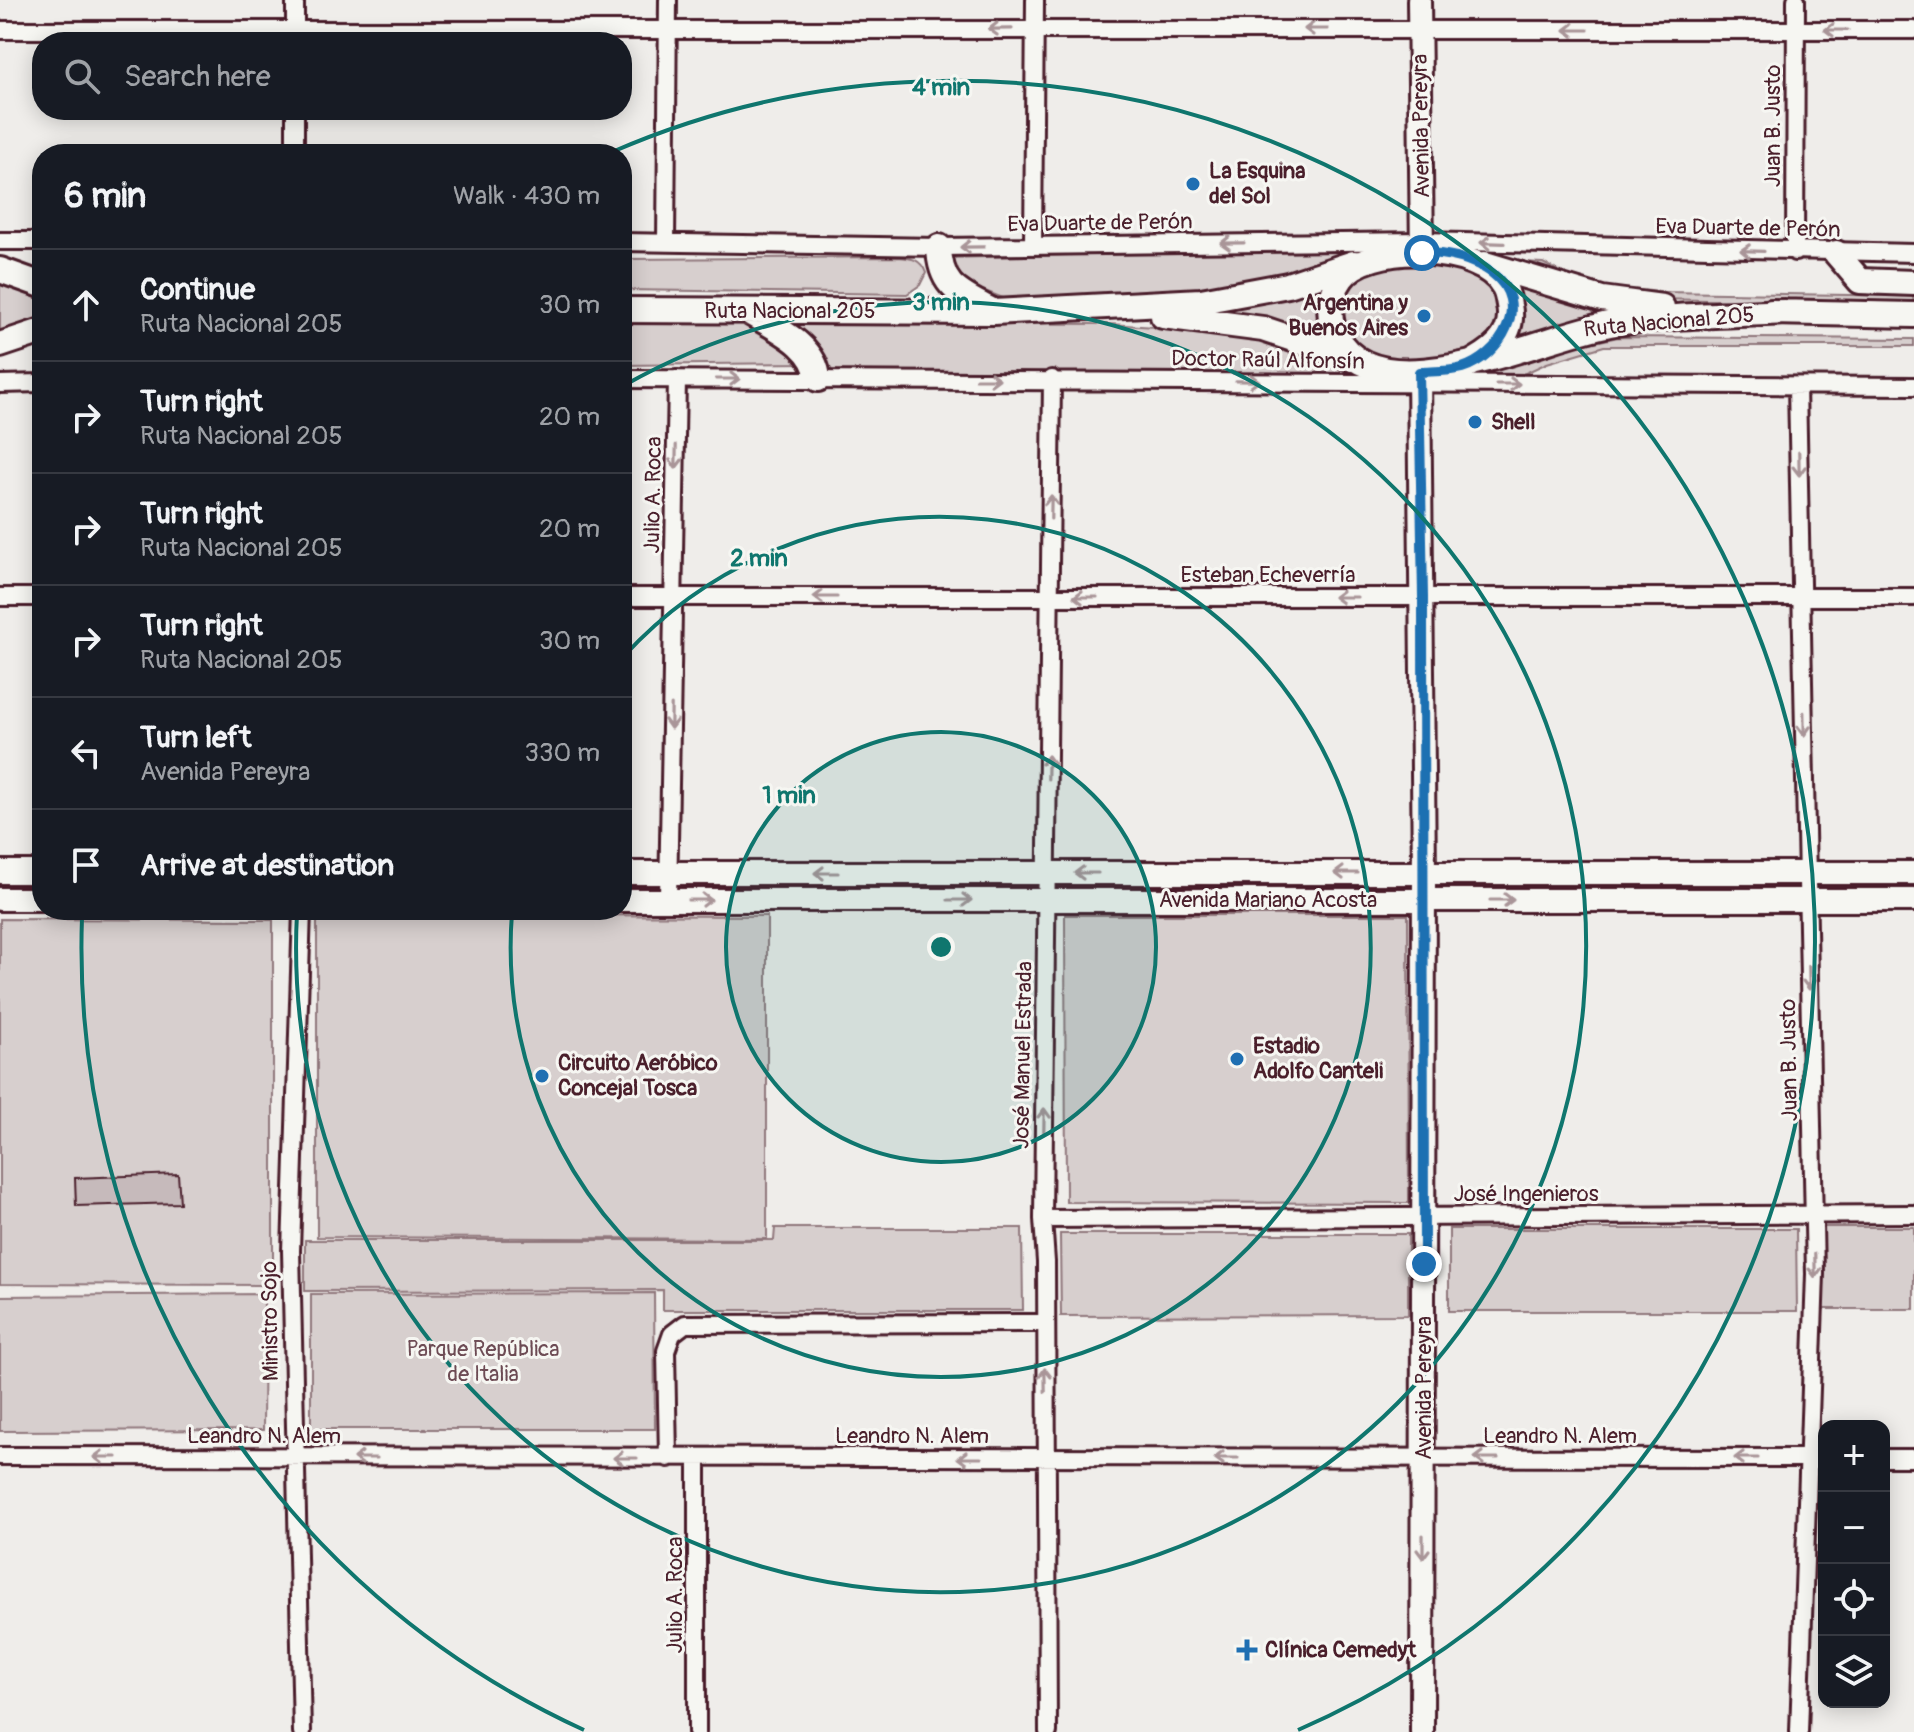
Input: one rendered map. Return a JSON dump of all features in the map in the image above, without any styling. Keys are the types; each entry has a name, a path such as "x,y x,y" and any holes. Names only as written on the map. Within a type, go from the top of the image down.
{"main road":[{"name":"Avenida Pereyra","path":"1419,0 1423,247"},
{"path":"939,247 940,267 952,288 994,312"},
{"name":"Ruta Nacional 205","path":"632,310 994,312 1246,295 1423,247 1464,257 1548,286 1635,305 1914,315"},
{"path":"1836,253 1860,281 1914,283"},
{"name":"Ruta Nacional 205","path":"1464,257 1493,274 1504,287 1511,314 1504,338 1491,352 1464,367"},
{"path":"1355,263 1341,279 1329,310 1338,340 1362,362"},
{"path":"0,270 32,281"},
{"name":"Ruta Nacional 205","path":"1053,309 1206,319 1263,329 1419,378 1464,367 1575,330 1616,323 1785,312"},
{"path":"747,311 809,353 817,362 818,379"},
{"path":"0,345 32,334"},
{"name":"Avenida Pereyra","path":"1419,378 1423,597 1425,1217 1422,1732"},
{"path":"0,872 32,872"},
{"name":"Avenida Mariano Acosta","path":"632,873 1914,873"},
{"path":"0,899 32,899"},
{"name":"Avenida Mariano Acosta","path":"632,900 1914,900"}],"street":[{"path":"295,0 295,32"},
{"path":"666,242 668,0"},
{"path":"1033,246 1035,0"},
{"name":"Juan B. Justo","path":"1795,252 1796,0"},
{"path":"632,32 1036,28 1914,30"},
{"path":"0,30 98,32"},
{"path":"295,120 295,144"},
{"path":"0,241 32,241"},
{"name":"Eva Duarte de Perón","path":"632,242 1914,253"},
{"name":"Doctor Raúl Alfonsín","path":"632,379 1419,378 1914,386"},
{"name":"Julio A. Roca","path":"668,900 677,379"},
{"name":"José Manuel Estrada","path":"1048,1732 1046,1262 1043,1219 1052,379"},
{"path":"0,384 32,383"},
{"name":"Juan B. Justo","path":"1797,386 1816,1458 1799,1732"},
{"path":"0,597 32,597"},
{"name":"Esteban Echeverría","path":"632,597 1914,597"},
{"name":"Ministro Sojo","path":"302,920 291,1251 302,1732"},
{"name":"José Ingenieros","path":"1043,1219 1914,1214"},
{"path":"668,1458 666,1351 672,1334 685,1324 1044,1323"},
{"name":"Leandro N. Alem","path":"0,1456 1816,1458"},
{"name":"Julio A. Roca","path":"697,1457 697,1732"},
{"path":"1890,1458 1914,1458"}],"green space":[{"path":"1382,248 1280,281 1135,299 1003,298 967,284 944,258"},
{"path":"898,257 915,260 926,273 920,285 907,294 632,290 632,259"},
{"path":"1434,260 1490,281 1502,313 1492,342 1463,358 1422,363 1384,359 1361,351 1350,343 1340,320 1341,307 1351,283 1361,273 1386,262"},
{"path":"1497,261 1543,263 1566,275 1608,287 1661,292 1913,296 1914,304 1653,299 1606,292"},
{"path":"1338,273 1331,340 1182,306"},
{"path":"0,277 32,288 32,328 0,339"},
{"path":"1506,277 1642,311 1506,346"},
{"path":"632,318 739,318 762,326 807,363 632,365"},
{"path":"781,322 1109,324 1187,329 1246,337 1308,353 1372,375 827,371"},
{"path":"1618,337 1914,339 1914,346 1604,346 1547,363 1519,376 1479,376 1544,353"},
{"path":"1077,883 1398,883 1398,889 1077,889"},
{"path":"1461,883 1782,884 1782,889 1461,889"},
{"path":"696,885 1017,885 1017,891 696,890"},
{"name":"Circuito Aeróbico Concejal Tosca","path":"632,915 767,916 767,1239 317,1237 317,920 632,920"},
{"name":"Estadio Adolfo Canteli","path":"1065,915 1408,915 1409,1203 1066,1202"},
{"path":"0,919 273,920 273,1285 0,1284"},
{"path":"1822,1227 1914,1227 1914,1309 1823,1309"},
{"path":"775,1228 1022,1228 1023,1310 663,1310 663,1290 305,1291 305,1240 774,1240"},
{"path":"1449,1229 1796,1229 1797,1311 1449,1311"},
{"path":"1060,1234 1408,1234 1408,1315 1061,1316"},
{"name":"Parque República de Italia","path":"654,1293 655,1429 311,1429 311,1294"},
{"path":"264,1294 263,1430 0,1431 0,1296"}],"building":[{"path":"178,1174 180,1203 76,1206 75,1178"}],"place":[{"name":"La Esquina del Sol","path":"1193,184"},
{"name":"Argentina y Buenos Aires","path":"1424,316"},
{"name":"Shell","path":"1475,422"},
{"name":"Estadio Adolfo Canteli","path":"1237,1059"},
{"name":"Circuito Aeróbico Concejal Tosca","path":"542,1076"},
{"name":"Clínica Cemedyt","path":"1247,1650"}],"route":[{"path":"1422,253 1464,257 1493,274 1504,287 1511,314 1504,338 1491,352 1464,367 1419,372 1423,597 1424,1264"}]}
